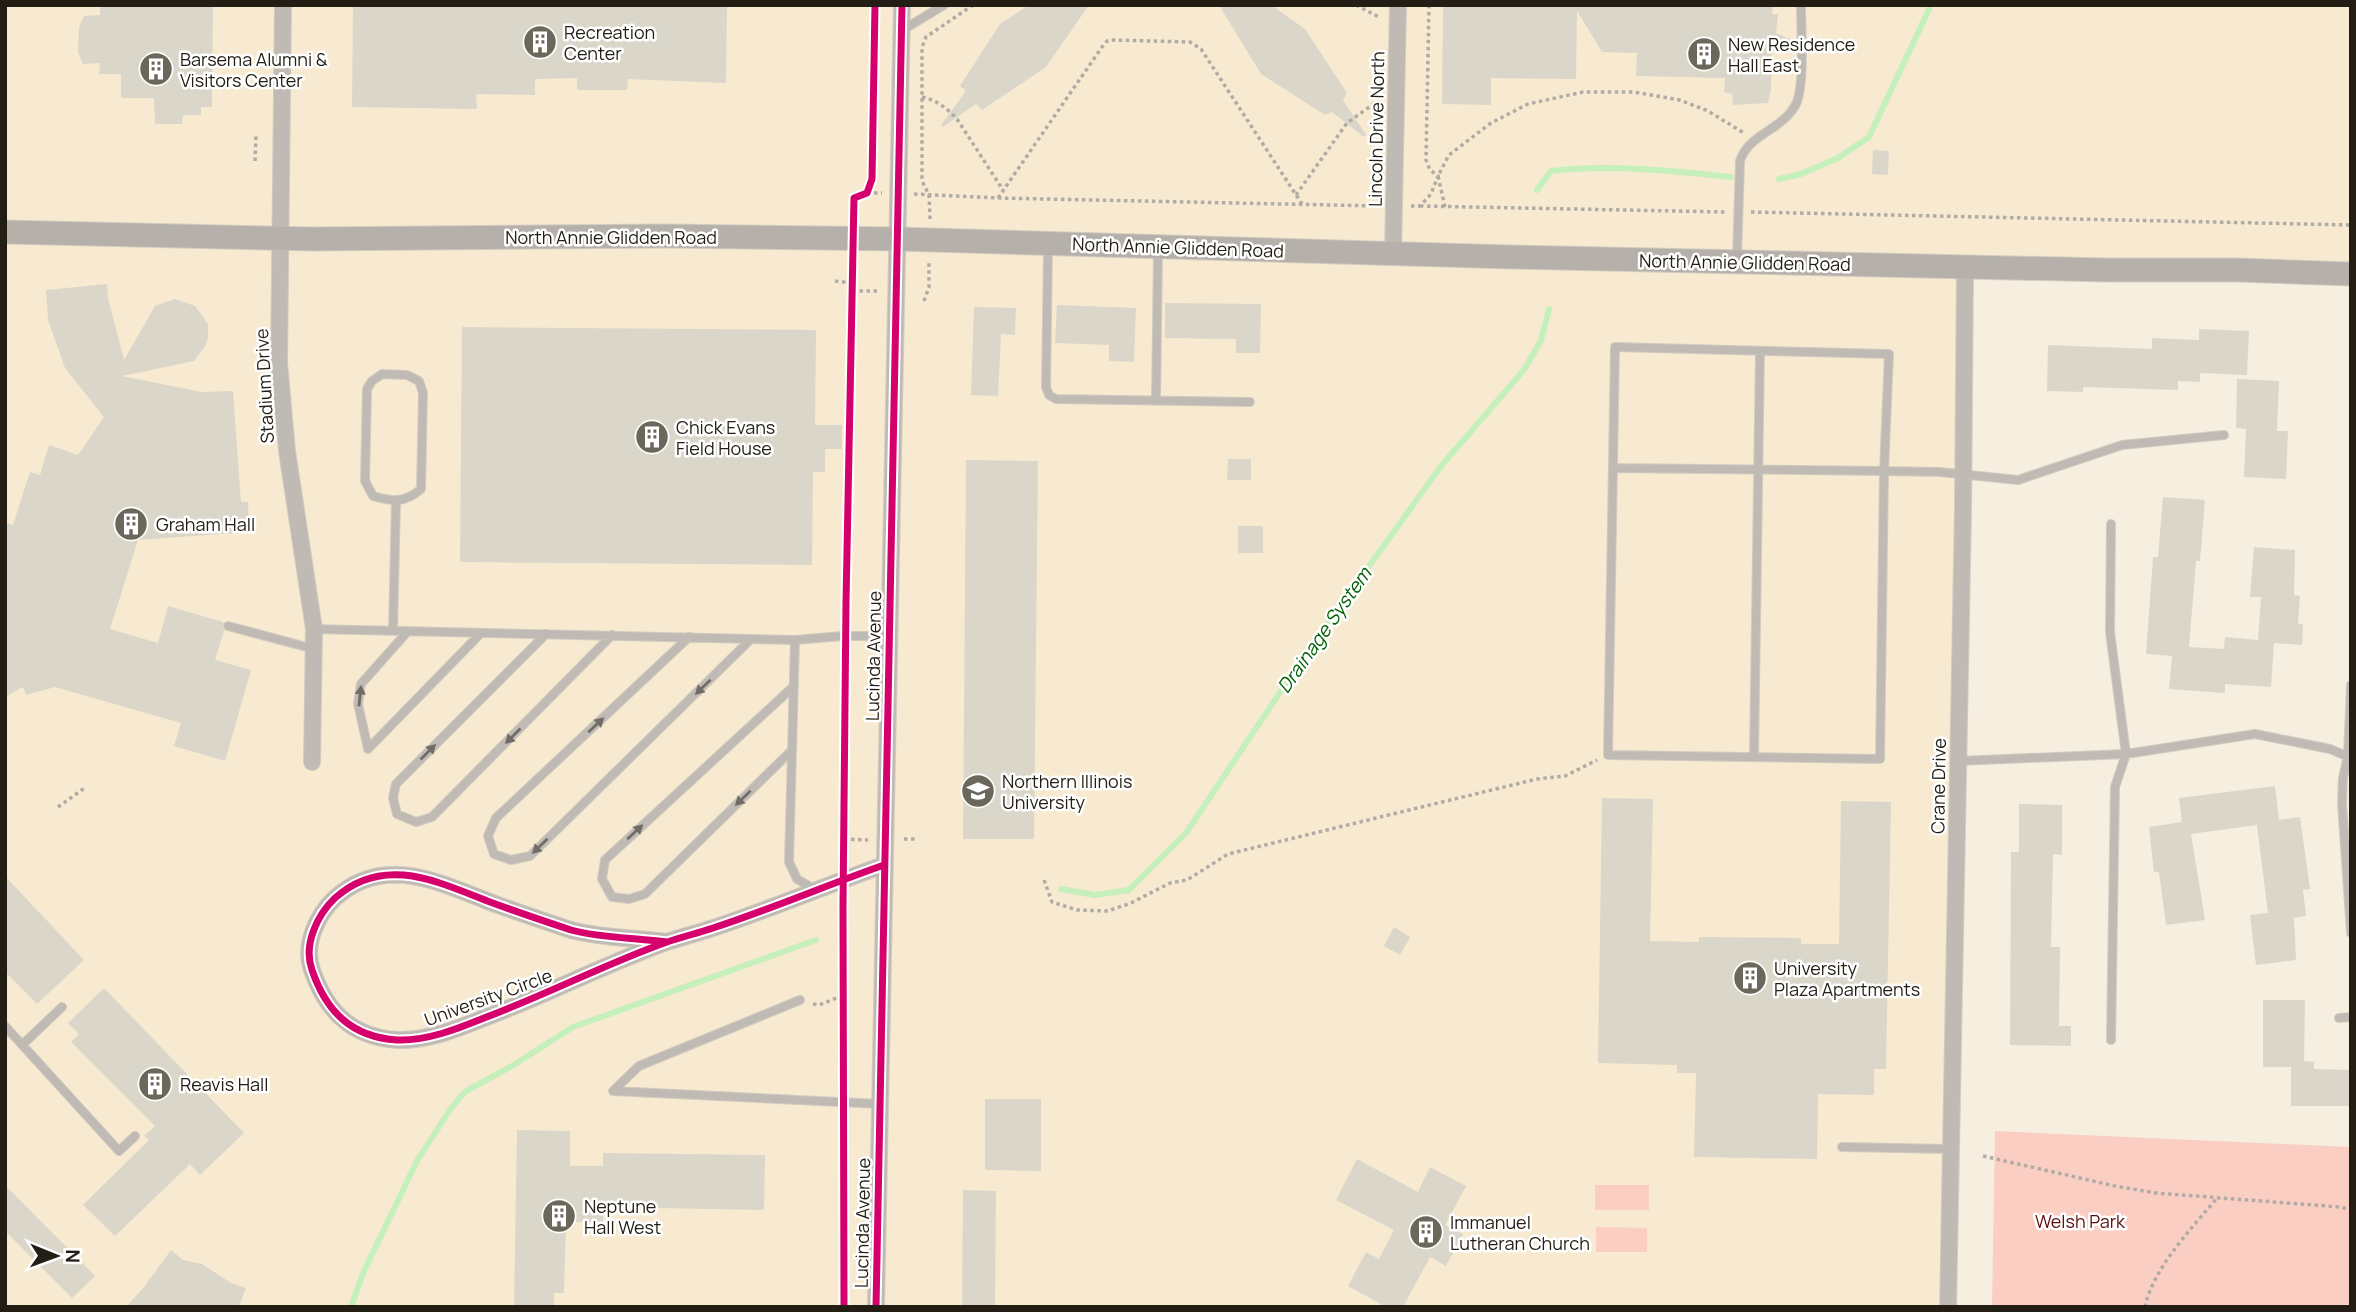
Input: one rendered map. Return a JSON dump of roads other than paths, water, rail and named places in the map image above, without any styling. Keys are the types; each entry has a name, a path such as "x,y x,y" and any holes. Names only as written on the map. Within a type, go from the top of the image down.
{"main road":[{"name":"North Annie Glidden Road","path":"5,232 280,239 666,236 898,239 1965,267 2351,274"}],"street":[{"name":"Stadium Drive","path":"284,5 279,363 286,451 314,629 312,762"},
{"name":"Lucinda Avenue","path":"876,1307 902,5"},
{"name":"Lincoln Drive North","path":"1393,253 1397,6"},
{"name":"Crane Drive","path":"1948,1307 1965,267"},
{"name":"University Circle","path":"667,942 575,931 513,911 434,880 416,876 384,875 366,878 346,888 331,902 313,930 310,966 325,1002 337,1015 374,1037 406,1040 456,1029 667,942 715,928 884,864"}],"lane":[{"path":"901,31 944,5"},
{"path":"1737,261 1740,161 1743,150 1773,129 1797,103 1800,84 1801,5"},
{"path":"1049,244 1046,387 1049,395 1056,399 1250,402"},
{"path":"1156,401 1158,247"},
{"path":"1615,347 1760,351 1889,354 1884,471 1881,759 1608,755 1615,347"},
{"path":"1754,757 1760,351"},
{"path":"382,374 407,375 419,381 423,393 421,489 410,499 396,501 373,496 366,481 367,389 372,381 382,374"},
{"path":"1613,468 1884,471 1963,474 2018,480 2122,445 2224,435"},
{"path":"393,631 396,501"},
{"path":"2111,524 2110,632 2126,754 2115,787 2111,1040"},
{"path":"229,626 314,649"},
{"path":"314,629 795,640 889,636"},
{"path":"408,631 361,684 358,704 368,748 481,633"},
{"path":"546,634 396,784 393,798 397,814 416,822 432,817 612,635"},
{"path":"689,637 496,818 488,836 494,854 511,860 530,856 751,639"},
{"path":"795,640 789,862 797,879 814,889"},
{"path":"2351,685 2349,757 2343,778 2342,803 2351,933"},
{"path":"792,750 645,894 629,899 612,897 602,879 606,860 794,687"},
{"path":"1958,761 2126,754 2255,734 2330,749 2349,757"},
{"path":"800,1000 639,1066 613,1091 880,1104"},
{"path":"22,1045 62,1007"},
{"path":"2339,1018 2351,1017"},
{"path":"5,1026 119,1152 135,1136"},
{"path":"1842,1146 1950,1149"}],"waterway":[{"name":"Drainage System","path":"1779,179 1801,174 1838,158 1869,137 1931,5"},
{"name":"Drainage System","path":"1537,190 1551,171 1574,169 1641,169 1731,177"},
{"name":"Drainage System","path":"1061,889 1095,895 1129,890 1186,833 1301,661 1441,466 1524,370 1541,340 1549,309"},
{"path":"351,1307 364,1271 417,1161 451,1108 466,1091 512,1066 573,1027 816,940"}],"place":[{"name":"Recreation Center","path":"540,42"},
{"name":"New Residence Hall East","path":"1704,54"},
{"name":"Barsema Alumni & Visitors Center","path":"156,69"},
{"name":"Chick Evans Field House","path":"652,437"},
{"name":"Graham Hall","path":"131,524"},
{"name":"Northern Illinois University","path":"978,791"},
{"name":"University Plaza Apartments","path":"1750,978"},
{"name":"Reavis Hall","path":"155,1084"},
{"name":"Neptune Hall West","path":"559,1216"},
{"name":"Immanuel Lutheran Church","path":"1426,1232"}],"park label":[{"name":"Welsh Park","path":"2080,1221"}]}
